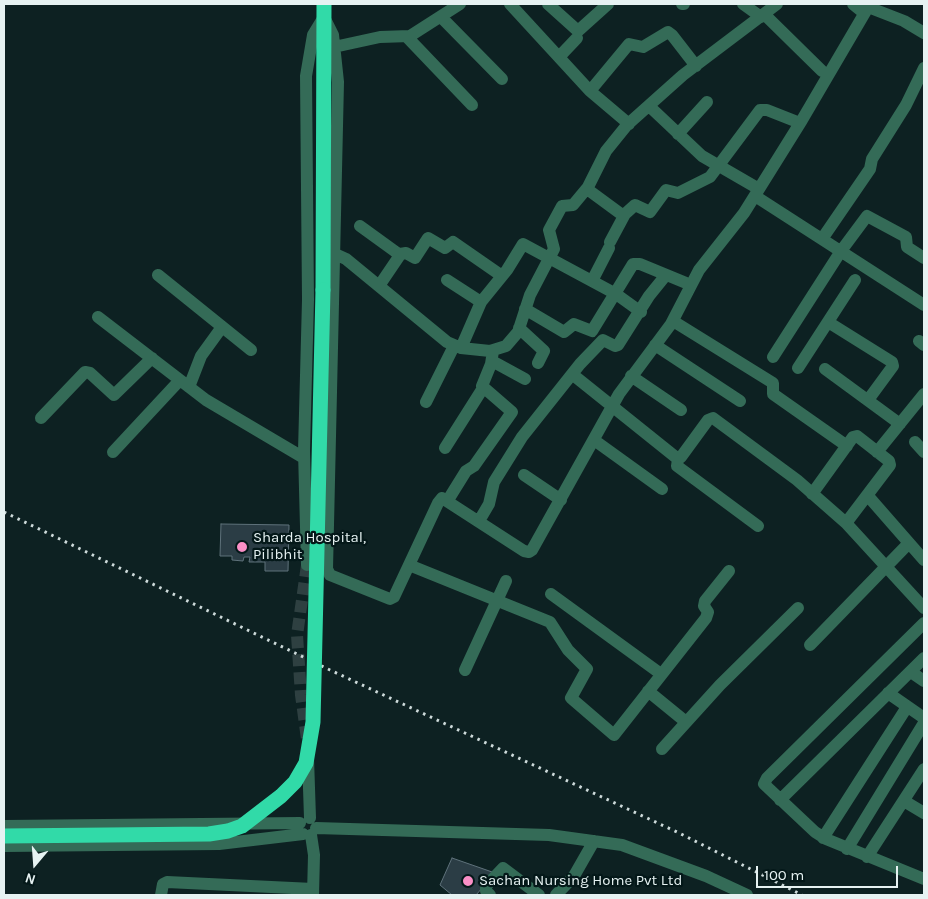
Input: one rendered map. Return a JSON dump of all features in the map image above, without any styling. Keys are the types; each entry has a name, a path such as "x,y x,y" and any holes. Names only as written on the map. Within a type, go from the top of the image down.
{"highway":[{"path":"4,836 210,834 228,831 242,826 281,796 295,782 306,763 313,722 323,290 324,11"}],"street":[{"path":"334,47 380,36 407,37 460,4"},
{"path":"548,4 578,31 608,4"},
{"path":"743,4 763,16 822,71"},
{"path":"445,448 483,388 482,383 492,356 506,346 519,328 525,309 550,258 554,246 549,230 562,206 573,204 587,189 606,151 629,124 696,66 777,4"},
{"path":"853,4 904,21 924,33"},
{"path":"519,7 560,58 590,91 629,124"},
{"path":"324,11 333,35 338,82 327,569 330,576 390,600 394,597 440,500 448,500 524,551 529,552 561,500 631,376 672,321 698,270 733,228 757,192 800,123 867,8"},
{"path":"307,565 304,458 308,300 306,76 313,35 324,11"},
{"path":"441,17 502,79"},
{"path":"590,91 629,44 644,47 668,32 672,34 696,66"},
{"path":"407,37 472,105"},
{"path":"560,58 577,38"},
{"path":"822,239 870,169 872,159 906,105 924,68"},
{"path":"678,134 707,102"},
{"path":"649,106 702,156 757,192 822,239 924,305"},
{"path":"592,281 625,214 635,205 650,212 664,191 678,193 700,184 719,167 760,110 767,110 800,123"},
{"path":"587,189 621,214 625,214"},
{"path":"774,357 841,251 869,215 906,237 907,247 924,258"},
{"path":"360,226 400,254 406,253 415,258 428,238 445,248 453,242 502,276"},
{"path":"426,402 458,347 481,302 502,276 523,244 616,294 641,312"},
{"path":"335,254 344,256 438,337 458,347 492,356 525,378"},
{"path":"378,286 400,258 400,254"},
{"path":"525,309 564,332 574,324 592,331 633,264 640,264 691,285"},
{"path":"158,275 251,350"},
{"path":"479,521 489,504 494,482 522,437 572,374 603,340 615,346 618,345 666,275"},
{"path":"447,280 481,302"},
{"path":"798,368 855,280"},
{"path":"98,317 215,406 304,458"},
{"path":"672,321 773,383 773,394 847,446"},
{"path":"828,322 893,364 868,400"},
{"path":"113,452 185,384 201,356 222,327"},
{"path":"519,328 544,351 538,363"},
{"path":"655,345 740,401"},
{"path":"41,418 84,372 90,373 114,394 152,358"},
{"path":"826,369 900,424"},
{"path":"572,374 678,458"},
{"path":"631,376 681,410"},
{"path":"448,500 466,471 474,466 512,412 483,388"},
{"path":"877,452 924,394"},
{"path":"758,526 677,466 678,458 681,457 708,420 712,418 751,445 846,523 924,608"},
{"path":"812,494 855,436 889,461 890,465 846,523"},
{"path":"594,440 662,489"},
{"path":"915,442 924,452"},
{"path":"524,475 561,500"},
{"path":"868,496 916,545 924,560"},
{"path":"810,645 887,566 916,545"},
{"path":"409,565 550,622 568,650 586,669 570,698 612,734 617,733 708,615 704,606 705,601 729,570"},
{"path":"465,670 506,581"},
{"path":"551,594 661,674"},
{"path":"662,749 798,608"},
{"path":"923,626 764,781 766,787 823,838 924,879"},
{"path":"780,800 924,658"},
{"path":"911,672 924,681"},
{"path":"648,691 686,722"},
{"path":"888,693 924,718"},
{"path":"823,838 908,706"},
{"path":"847,849 924,722"},
{"path":"161,895 163,884 167,882 313,892 314,854 308,827 307,739"},
{"path":"866,857 924,769"},
{"path":"904,800 924,813"},
{"path":"4,826 308,827 549,835 622,845 706,876 748,895"},
{"path":"4,846 219,844 308,827"},
{"path":"556,895 578,870 594,841"},
{"path":"490,895 486,891 486,886 503,868 539,895"}],"building":[{"path":"221,524 289,525 288,571 265,571 265,562 249,562 250,557 244,557 243,561 232,560 232,556 220,556"},
{"path":"452,858 495,873 476,895 452,895 440,885"}],"tunnel":[{"path":"307,565 297,635 301,695 307,739"}],"railway":[{"path":"4,512 330,670 679,833 802,895"}],"place":[{"name":"Sharda Hospital, Pilibhit","path":"242,547"},
{"name":"Sachan Nursing Home Pvt Ltd","path":"468,881"}]}
